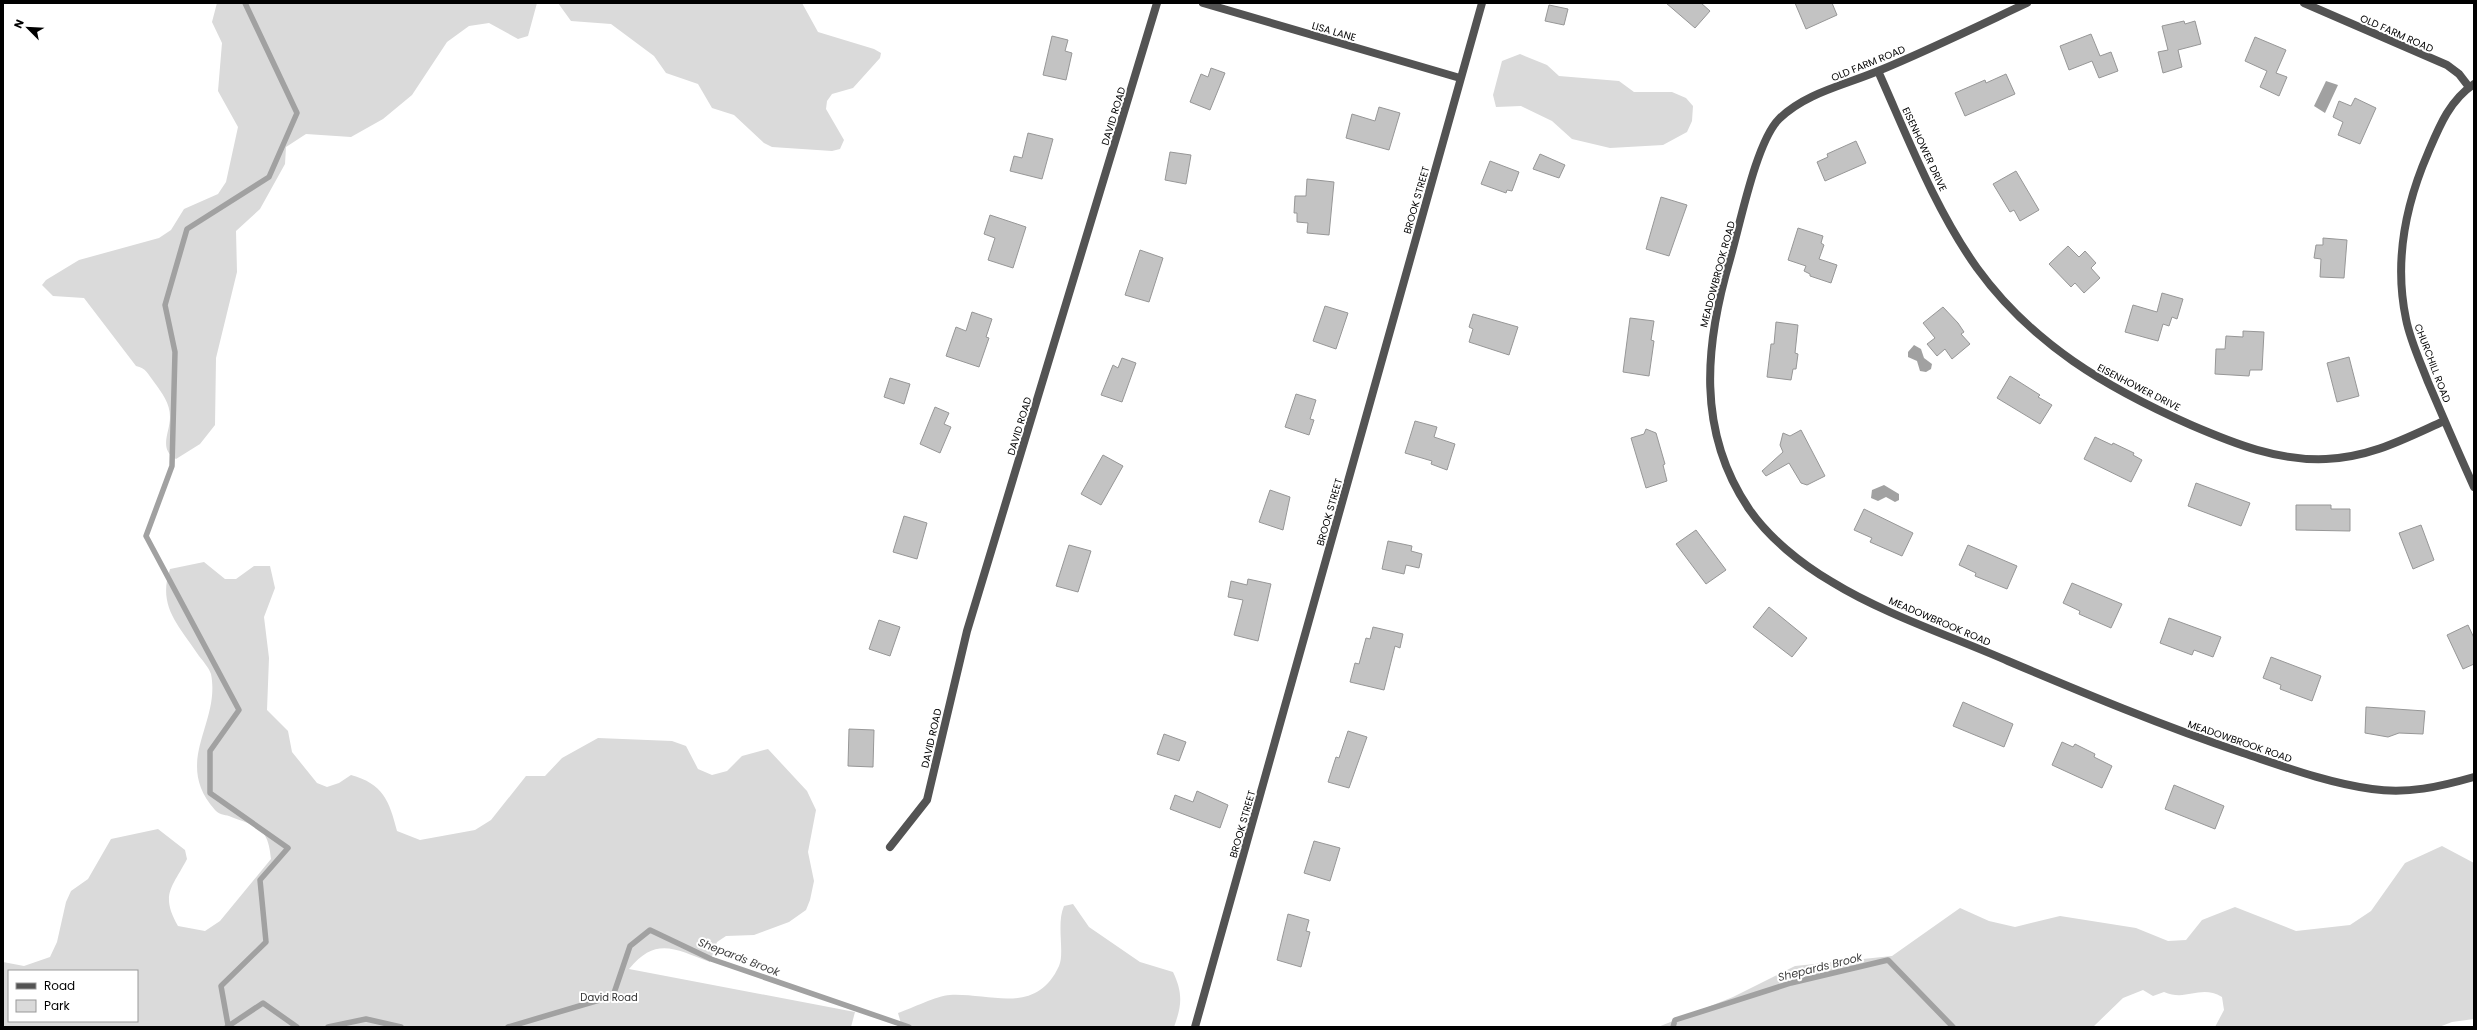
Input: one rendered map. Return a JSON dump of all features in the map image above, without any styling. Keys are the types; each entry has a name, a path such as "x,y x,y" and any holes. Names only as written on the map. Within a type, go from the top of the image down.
{"street":[{"name":"DAVID ROAD","path":"890,847 927,800 967,631 1157,3"},
{"name":"LISA LANE","path":"1203,3 1460,78"},
{"name":"BROOK STREET","path":"1195,1027 1482,3"},
{"name":"OLD FARM ROAD","path":"1753,179 1763,144 1770,130 1779,119 1790,110 1817,94 1878,71 2027,3"},
{"name":"OLD FARM ROAD","path":"2304,3 2447,66 2459,74 2471,86"},
{"name":"EISENHOWER DRIVE","path":"1878,71 1943,211 1977,268 2020,318 2070,360 2103,382 2141,402 2223,438 2277,455 2305,459 2354,456 2380,450 2444,421"},
{"name":"CHURCHILL ROAD","path":"2471,86 2446,111 2410,201 2402,241 2401,285 2406,320 2418,356 2444,421 2474,487"},
{"name":"MEADOWBROOK ROAD","path":"1753,179 1728,265 1711,340 1709,370 1712,411 1722,454 1741,496 1761,523 1807,567 1834,584 1874,603 2093,697 2204,739 2325,779 2367,789 2410,791 2430,789 2474,777"}],"green space":[{"path":"217,3 537,3 528,36 518,39 489,23 469,26 447,42 412,95 383,119 351,137 306,134 286,147 285,164 260,209 236,231 237,272 216,358 215,425 200,444 176,459 167,450 166,446 170,423 169,407 163,394 145,370 136,366 84,298 53,296 42,285 46,280 79,260 159,238 171,230 184,209 218,194 226,182 238,127 218,91 222,43 212,22"},
{"path":"558,3 802,3 818,32 874,49 881,53 880,58 853,88 832,94 827,101 826,109 844,140 840,149 832,151 772,147 764,143 734,115 712,108 698,84 666,73 654,56 611,24 571,21"},
{"path":"1520,54 1547,65 1559,76 1619,81 1634,92 1672,92 1686,98 1693,106 1692,121 1687,132 1663,145 1610,148 1572,139 1552,121 1521,106 1496,107 1493,95 1502,61"},
{"name":"David Road","path":"204,562 225,579 236,579 254,566 270,566 275,588 264,617 269,658 267,710 288,731 292,752 317,783 327,787 339,783 351,775 371,783 378,788 387,802 397,831 420,840 475,830 491,820 526,776 545,776 562,758 598,738 672,741 686,746 698,769 712,775 727,771 742,756 768,749 807,791 816,810 808,852 814,881 806,910 789,922 754,935 726,936 717,942 710,962 686,953 666,948 648,952 629,969 855,1012 851,1027 3,1027 3,962 24,966 50,957 57,942 66,902 71,891 88,879 111,839 158,829 185,850 187,859 170,891 170,906 178,926 205,931 220,921 271,859 267,840 259,829 218,812 203,792 198,775 197,759 210,709 212,692 211,674 172,615 166,594 170,569"},
{"path":"2442,846 2474,863 2474,1019 2452,1022 2439,1027 2215,1027 2224,1010 2222,997 2214,993 2207,992 2187,995 2172,995 2164,992 2153,996 2143,990 2123,998 2093,1027 1658,1027 1733,997 1795,966 1892,956 1960,908 1989,921 2015,927 2060,916 2136,928 2168,941 2186,940 2202,920 2235,907 2296,931 2350,925 2371,911 2405,863"},
{"path":"1073,904 1089,927 1140,962 1173,972 1180,993 1179,1012 1174,1027 902,1027 898,1013 944,996 966,995 1011,998 1025,997 1038,991 1049,982 1059,966 1061,960 1060,929 1062,913 1064,906"}],"shaded area":[{"path":"2326,81 2338,85 2325,113 2314,106"},
{"path":"1914,345 1921,349 1924,358 1932,364 1931,369 1926,372 1920,371 1917,361 1908,357 1908,352"},
{"path":"1884,485 1899,494 1899,500 1895,502 1886,497 1878,501 1871,498 1872,490"}],"building":[{"path":"1666,3 1701,3 1710,11 1695,28"},
{"path":"1795,3 1832,3 1837,15 1806,29"},
{"path":"1549,5 1568,9 1564,25 1545,21"},
{"path":"2184,21 2185,24 2195,21 2201,44 2178,50 2182,67 2163,73 2158,52 2168,50 2162,26"},
{"path":"2091,34 2100,56 2111,52 2118,71 2099,78 2092,61 2069,70 2060,46"},
{"path":"1052,36 1068,40 1065,51 1072,53 1066,80 1043,75"},
{"path":"2255,37 2286,50 2276,73 2287,77 2279,96 2260,87 2267,71 2245,61"},
{"path":"1211,68 1225,73 1210,110 1190,102 1201,74 1208,77"},
{"path":"2006,74 2015,94 1965,116 1955,93 1985,80 1986,83"},
{"path":"2355,98 2376,108 2360,144 2338,135 2343,122 2333,117 2339,101 2351,106"},
{"path":"1379,107 1400,113 1389,150 1346,138 1352,114 1375,121"},
{"path":"1028,133 1053,139 1042,179 1010,171 1014,156 1022,158"},
{"path":"1856,141 1866,163 1825,181 1817,162 1828,157 1827,154"},
{"path":"1170,152 1191,155 1186,184 1165,180"},
{"path":"1540,154 1565,165 1559,178 1533,169"},
{"path":"1490,161 1519,172 1512,191 1507,190 1506,193 1481,184"},
{"path":"2016,171 2039,210 2020,221 2014,210 2010,212 1993,184"},
{"path":"1307,179 1334,182 1329,235 1307,233 1308,223 1297,222 1297,213 1294,213 1295,196 1306,196"},
{"path":"1661,197 1687,205 1669,256 1646,249"},
{"path":"990,215 1026,227 1013,268 988,260 995,238 984,234"},
{"path":"1798,228 1823,236 1821,243 1824,245 1819,259 1837,265 1831,283 1810,276 1810,274 1804,271 1806,266 1788,260"},
{"path":"2323,238 2347,240 2344,278 2320,277 2321,259 2314,258 2316,245 2323,245"},
{"path":"2068,246 2079,257 2085,251 2096,263 2091,268 2100,278 2084,293 2075,283 2071,287 2049,264"},
{"path":"1140,250 1163,258 1149,302 1125,295"},
{"path":"2162,293 2183,299 2177,319 2172,317 2169,326 2163,324 2158,341 2125,332 2133,305 2157,312"},
{"path":"1325,306 1348,313 1336,349 1313,341"},
{"path":"1943,307 1958,323 1964,332 1961,334 1970,344 1952,359 1945,349 1937,356 1927,344 1935,338 1923,323"},
{"path":"972,312 992,319 986,337 989,338 979,367 946,356 956,327 966,331"},
{"path":"1473,314 1518,327 1509,355 1469,342 1473,329 1469,327"},
{"path":"1630,318 1654,321 1651,340 1654,341 1649,376 1623,372"},
{"path":"1776,322 1798,325 1795,353 1798,354 1796,369 1793,369 1791,380 1767,377 1771,344 1774,344"},
{"path":"2243,331 2264,332 2262,370 2250,370 2249,376 2215,374 2216,349 2225,349 2226,336 2243,337"},
{"path":"2349,357 2359,396 2337,402 2327,363"},
{"path":"1122,358 1136,363 1122,402 1101,395 1113,365 1118,368"},
{"path":"2010,376 2040,395 2038,397 2052,405 2040,424 1997,398"},
{"path":"890,378 910,384 904,404 884,397"},
{"path":"1296,394 1316,400 1310,419 1314,420 1309,435 1285,427"},
{"path":"935,407 949,413 944,424 951,427 940,453 920,444"},
{"path":"1415,421 1437,427 1434,437 1455,444 1447,470 1431,464 1432,461 1405,453"},
{"path":"1646,429 1656,433 1665,464 1663,465 1667,481 1646,488 1631,438 1644,434"},
{"path":"1801,430 1825,476 1807,485 1801,483 1789,463 1766,476 1762,471 1783,452 1780,445 1783,433 1790,436"},
{"path":"2095,437 2112,445 2113,443 2134,453 2133,455 2142,460 2131,482 2084,459"},
{"path":"1103,455 1123,466 1101,505 1081,494"},
{"path":"2196,483 2250,503 2241,526 2188,506"},
{"path":"1270,490 1290,497 1283,530 1259,522"},
{"path":"2296,505 2331,505 2331,509 2350,509 2350,531 2296,530"},
{"path":"1864,509 1913,533 1902,556 1870,542 1872,538 1854,530"},
{"path":"904,516 927,523 917,559 893,552"},
{"path":"2421,525 2434,560 2413,569 2399,533"},
{"path":"1696,530 1726,570 1706,584 1676,544"},
{"path":"1388,541 1412,546 1411,551 1422,554 1419,568 1406,565 1404,574 1382,569"},
{"path":"1069,545 1091,551 1078,592 1056,586"},
{"path":"1968,545 2017,566 2007,589 1975,576 1976,573 1959,565"},
{"path":"1248,579 1271,584 1258,641 1234,635 1243,600 1228,597 1231,581 1247,585"},
{"path":"2072,583 2122,604 2111,628 2079,614 2080,611 2063,603"},
{"path":"1769,607 1807,638 1792,657 1753,627"},
{"path":"2169,618 2221,637 2213,657 2194,650 2192,655 2160,643"},
{"path":"879,620 900,627 890,656 869,649"},
{"path":"2468,625 2474,638 2474,664 2463,669 2447,635"},
{"path":"1373,627 1403,634 1400,648 1395,646 1384,690 1350,682 1355,663 1359,664 1366,638 1370,639"},
{"path":"2271,657 2321,676 2312,701 2280,689 2281,685 2263,678"},
{"path":"1963,702 2013,724 2004,747 1953,726"},
{"path":"2366,707 2425,711 2423,734 2399,733 2388,737 2365,733"},
{"path":"849,729 874,730 873,767 848,766"},
{"path":"1348,731 1367,737 1349,788 1328,782 1336,757 1339,758"},
{"path":"1164,734 1186,742 1179,761 1157,754"},
{"path":"2062,742 2073,747 2075,744 2095,754 2094,757 2112,766 2102,788 2052,765"},
{"path":"2174,785 2224,806 2215,829 2165,809"},
{"path":"1197,791 1228,805 1220,828 1170,809 1175,795 1193,802"},
{"path":"1314,841 1340,848 1330,881 1304,873"},
{"path":"1288,914 1309,920 1306,931 1310,932 1301,967 1277,960"}],"waterway":[{"path":"228,1025 221,986 266,942 260,880 288,848 210,793 210,751 239,710 146,536 172,466 175,352 165,305 187,229 269,177 297,113 245,3"},
{"name":"Shepards Brook","path":"508,1027 613,996 630,946 650,930 711,959 909,1027"},
{"name":"Shepards Brook","path":"1673,1027 1675,1020 1791,983 1888,960 1953,1027"},
{"name":"Shepards Brook","path":"227,1027 263,1003 297,1027"},
{"name":"Shepards Brook","path":"328,1027 366,1019 401,1027"}]}
